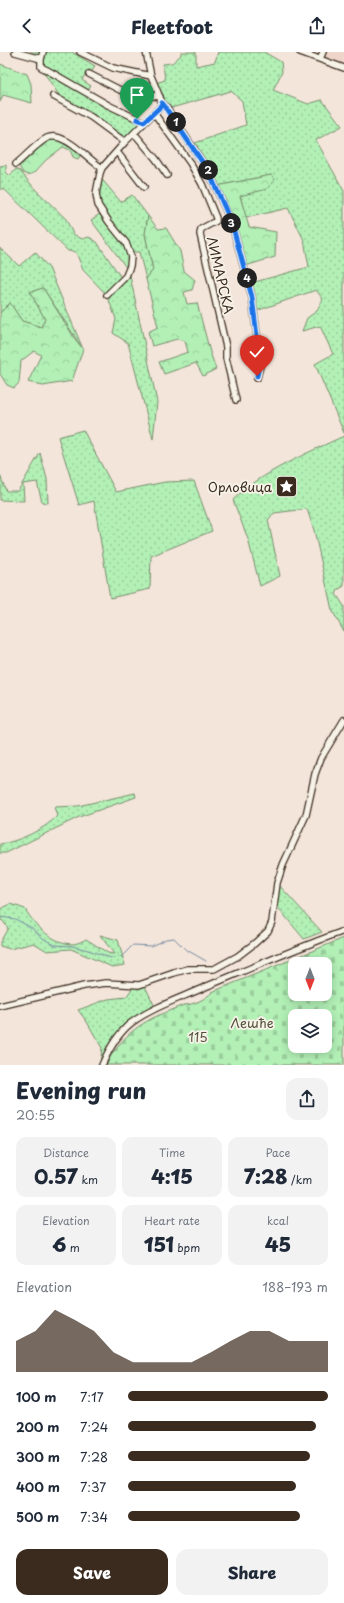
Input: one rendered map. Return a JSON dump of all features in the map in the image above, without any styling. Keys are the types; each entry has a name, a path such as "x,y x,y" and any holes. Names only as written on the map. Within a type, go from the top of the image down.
{"street":[{"path":"15,52 41,59"},
{"path":"43,52 41,67 108,106 144,122"},
{"path":"80,52 118,70 151,76"},
{"path":"146,52 151,76 161,100 209,172 232,224 252,297 260,359 257,378"},
{"path":"300,52 344,68"},
{"path":"320,60 323,52"},
{"path":"89,74 120,90 161,100"},
{"path":"53,96 91,117 125,142"},
{"path":"107,295 126,276 130,266 131,257 126,243 109,222 98,205 96,189 102,168 134,132 154,113 161,100"},
{"name":"ЛИМАРСКА","path":"154,113 170,133 190,163 202,184 216,218 216,221 201,229 200,234 226,347 226,358 236,400"},
{"path":"134,132 156,159 167,176"},
{"path":"16,164 46,138 54,137 66,140 102,168"},
{"path":"117,152 144,187"},
{"path":"0,1006 95,984 106,983 139,985 188,969 214,969 238,956 263,936 268,931 272,922 280,872 291,844 306,815 315,774 321,758 344,720"},
{"path":"102,1065 110,1046 121,1032 145,1014 228,978 344,931"}],"shaded area":[{"path":"327,52 344,52 344,66 324,58"}],"green space":[{"path":"30,52 72,52 95,66 91,73 87,71 82,80 91,86 87,92 144,122 125,142 63,101"},
{"path":"181,52 196,52 196,66 215,62 218,52 264,52 281,62 282,72 273,90 308,104 322,100 342,126 316,140 344,191 344,433 315,364 333,354 320,326 302,331 307,318 317,311 323,299 316,290 256,311 251,283 309,267 304,240 288,208 246,218 240,195 267,189 271,175 217,186 211,171 195,143 246,125 242,101 231,91 171,108 164,103 156,83 165,80 163,64 172,63 181,55"},
{"path":"0,64 27,74 31,84 32,103 3,95 0,102"},
{"path":"51,139 59,139 82,153 78,159 73,157 70,150 63,147 46,160 34,173 28,175 23,173 18,164"},
{"path":"6,165 6,172 10,176 16,169 20,171 35,189 66,219 73,234 82,239 89,237 97,242 122,279 128,270 91,220 101,213 97,199 99,176 121,202 132,195 148,216 145,234 153,270 146,279 139,252 130,252 129,271 157,402 153,439 128,343 113,333 116,319 107,295 83,270 76,252 68,251 4,189 0,189 0,166"},
{"path":"271,175 275,179 267,189 240,196 249,227 276,232 275,257 245,266 217,186"},
{"path":"148,216 158,229 166,228 180,251 184,271 195,280 192,290 184,292 187,304 197,303 216,369 203,376 196,363 164,374 159,362 188,352 185,341 177,339 152,346 148,332 158,327 146,279 153,270 145,234"},
{"path":"0,248 19,266 35,252 49,268 83,349 43,288 30,292 45,319 41,327 22,321 10,303 0,313"},
{"path":"43,288 75,339 83,349 72,381 43,386 28,382 41,355 34,351 21,361 19,383 14,388 7,385 0,374 0,313 10,303 22,321 41,327 45,319 30,292"},
{"path":"83,430 116,492 165,482 194,481 212,531 151,556 150,589 110,598 94,501 79,505 58,437"},
{"path":"344,436 344,586 339,589 336,594 344,606 344,632 332,610 314,530 307,509 274,513 268,520 280,576 260,586 248,539 233,500 244,490 271,472"},
{"path":"40,453 47,479 48,503 42,502 37,482 23,484 24,501 0,500 0,475 6,491 18,491"},
{"path":"135,793 136,797 79,817 6,853 0,853 0,844 23,838 46,826 52,821 57,816 54,807 78,806"},
{"path":"277,883 322,932 304,939 275,904"},
{"path":"11,904 25,909 39,928 59,941 74,944 86,939 108,953 114,954 100,935 118,940 125,965 112,967 71,949 47,951 34,943 10,949 0,946 0,942 8,928 2,920 0,920 0,909"},
{"name":"Лешће","path":"344,938 344,1065 107,1065 112,1054 123,1040 138,1027 155,1017 206,997 212,992 288,961 288,1001 332,1001 332,957 298,957"},
{"path":"144,984 156,1009 130,1024 100,1065 102,1048 87,1022 78,1010 108,999 126,997 134,986"}],"waterway":[{"path":"0,917 15,919 32,928 44,939 55,945 72,946 111,958 121,957 133,945 151,946 166,939 174,938 185,949 206,961"}],"place":[{"name":"Орловица","path":"287,486"}],"route":[{"path":"137,119 144,122 161,106 162,103 209,172 232,224 252,297 260,359 260,366 257,376"}],"park label":[{"name":"115","path":"198,1036"}]}
